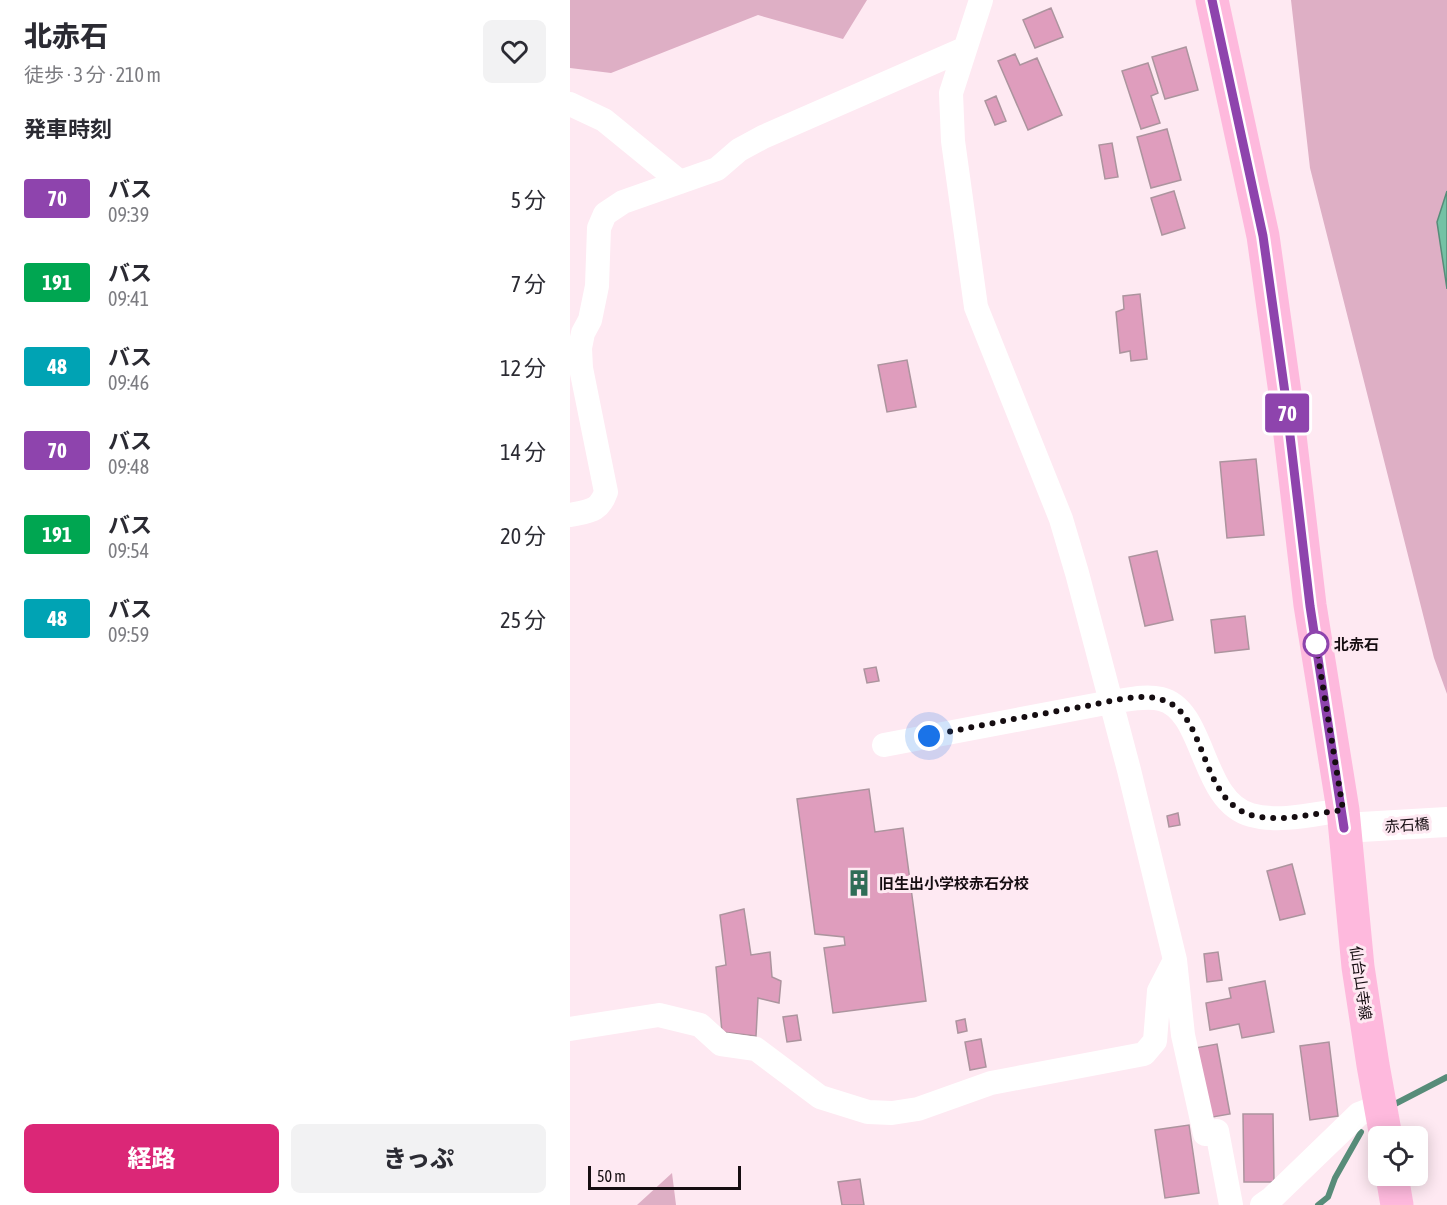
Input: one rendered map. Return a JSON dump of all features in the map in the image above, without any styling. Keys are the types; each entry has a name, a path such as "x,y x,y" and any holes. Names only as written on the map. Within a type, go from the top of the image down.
{"main road":[{"name":"仙台山寺線","path":"1212,0 1263,236 1285,393 1310,606 1352,822 1358,967 1383,1121"},
{"path":"1394,1186 1397,1205"}],"street":[{"path":"981,0 951,93 953,141 976,307 1061,519 1077,573 1175,960 1183,1035 1204,1134 1217,1131 1231,1205"},
{"path":"570,515 591,511 602,505 606,492 581,368 575,354 591,320 597,286 600,228 605,214 623,202 717,170 738,150 964,49"},
{"path":"570,104 604,120 680,182"},
{"path":"884,745 1111,702 1143,698 1161,699 1182,712 1224,795 1234,807 1248,815 1352,822"},
{"name":"赤石橋","path":"1352,822 1447,822"},
{"path":"570,1029 658,1015 690,1022 700,1025 721,1044 756,1049 820,1097 868,1112 892,1113 918,1109 992,1083 1144,1054 1155,1041 1159,991 1175,960"},
{"path":"1262,1205 1359,1114 1383,1121"}],"shaded area":[{"path":"570,0 867,0 843,39 758,15 611,73 570,68"},
{"path":"1291,0 1447,0 1447,694 1434,658 1310,168"},
{"path":"1447,191 1447,289 1437,222"},
{"path":"672,1173 676,1205 637,1205"}],"building":[{"path":"1051,8 1063,37 1035,48 1023,20"},
{"path":"1186,47 1198,90 1165,99 1152,57"},
{"path":"1015,54 1020,65 1037,58 1062,115 1028,130 998,61"},
{"path":"1148,63 1158,93 1151,96 1160,123 1141,129 1122,71"},
{"path":"996,96 1006,121 995,125 985,101"},
{"path":"1167,129 1181,180 1151,188 1137,137"},
{"path":"1112,143 1118,177 1105,179 1099,145"},
{"path":"1174,191 1185,228 1162,235 1151,198"},
{"path":"1140,294 1147,359 1131,361 1130,351 1120,353 1116,312 1124,309 1123,296"},
{"path":"907,360 916,407 887,412 878,365"},
{"path":"1256,459 1264,535 1227,538 1220,462"},
{"path":"1157,551 1173,620 1145,626 1129,557"},
{"path":"1245,616 1249,649 1215,653 1211,620"},
{"path":"876,667 879,681 867,683 864,669"},
{"name":"旧生出小学校赤石分校","path":"869,789 875,832 903,828 926,1001 833,1013 824,948 845,945 844,937 815,934 797,799"},
{"path":"1178,813 1180,825 1169,827 1167,816"},
{"path":"1292,864 1305,914 1280,920 1267,871"},
{"path":"744,909 751,955 770,952 772,977 781,981 779,1003 758,998 756,1036 722,1032 716,967 726,965 720,915"},
{"path":"1218,952 1222,980 1207,982 1204,954"},
{"path":"1265,981 1274,1032 1242,1038 1239,1024 1210,1030 1206,1003 1231,998 1229,988"},
{"path":"797,1015 801,1040 787,1042 783,1017"},
{"path":"965,1019 967,1031 958,1033 956,1021"},
{"path":"981,1039 986,1067 970,1070 965,1042"},
{"path":"1329,1042 1338,1116 1310,1120 1300,1046"},
{"path":"1217,1044 1230,1114 1207,1118 1195,1048"},
{"path":"1243,1114 1273,1114 1274,1182 1244,1182"},
{"path":"1189,1125 1199,1193 1165,1198 1155,1130"},
{"path":"860,1179 864,1205 842,1205 838,1182"}],"waterway":[{"path":"1393,1105 1447,1077"},
{"path":"1318,1205 1328,1197 1335,1178 1361,1132"}],"bus line":[{"name":"70","path":"1212,0 1263,236 1285,393 1310,606 1344,828"}],"place":[{"name":"北赤石","path":"1316,644"},
{"name":"旧生出小学校赤石分校","path":"859,883"}],"route":[{"path":"929,736 1111,702 1143,698 1161,699 1182,712 1216,783 1234,807 1248,815 1275,818 1343,810 1316,644"}]}
